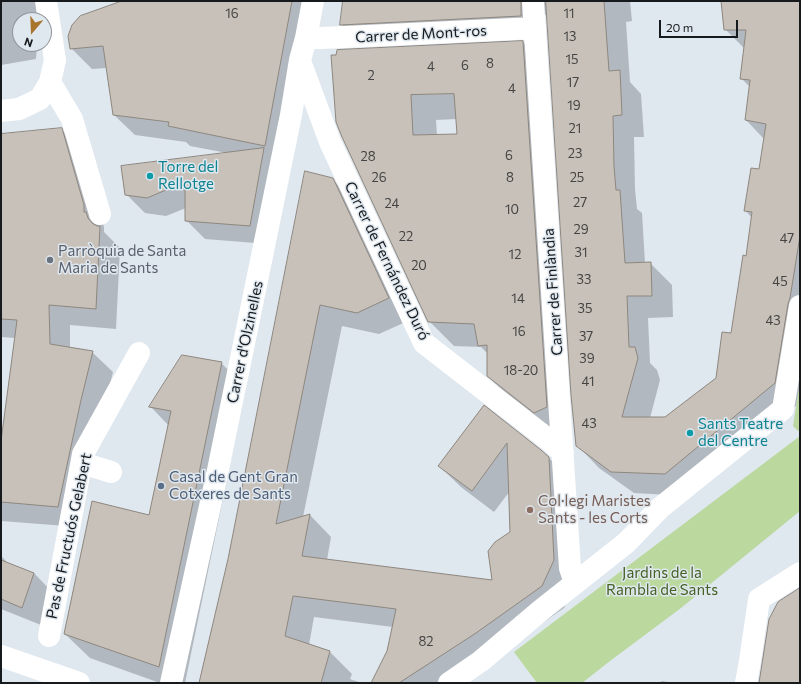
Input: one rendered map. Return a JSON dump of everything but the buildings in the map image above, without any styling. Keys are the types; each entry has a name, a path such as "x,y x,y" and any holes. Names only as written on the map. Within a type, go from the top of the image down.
{"street":[{"path":"1,111 19,108 40,99 50,82 55,60 46,1"},
{"name":"Carrer d'Olzinelles","path":"171,683 218,470 288,130 300,60 314,1"},
{"name":"Carrer de Finlàndia","path":"533,1 570,568 575,583"},
{"name":"Carrer de Mont-ros","path":"306,38 339,38 535,28"},
{"name":"Carrer de Fernández Duró","path":"300,60 330,142 424,343 549,440 563,453"},
{"path":"50,82 72,119 100,214"},
{"path":"449,683 481,661 540,611 626,543 660,508 783,409 800,306"},
{"name":"Pas de Fructuós Gelabert","path":"49,636 84,454 139,353"},
{"path":"82,463 111,472"},
{"path":"746,683 758,599 800,573"},
{"path":"1,656 79,683"}],"green space":[{"path":"800,383 800,430 798,431 793,426"},
{"name":"Jardins de la Rambla de Sants","path":"800,436 800,511 681,608 582,683 537,683 514,652"}],"place":[{"name":"Torre del Rellotge","path":"150,176"},
{"name":"Parròquia de Santa Maria de Sants","path":"50,260"},
{"name":"Sants Teatre del Centre","path":"690,433"},
{"name":"Casal de Gent Gran Cotxeres de Sants","path":"161,486"},
{"name":"Col·legi Maristes Sants - les Corts","path":"530,510"}]}
